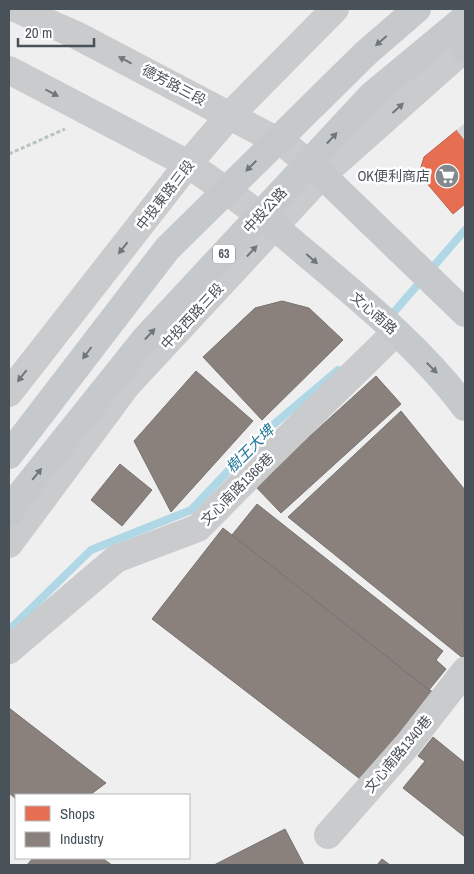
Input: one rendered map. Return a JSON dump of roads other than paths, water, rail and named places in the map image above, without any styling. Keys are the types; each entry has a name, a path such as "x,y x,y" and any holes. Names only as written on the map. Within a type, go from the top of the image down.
{"main road":[{"path":"9,455 167,249 366,53 418,9"},
{"name":"中投公路","path":"9,513 21,494 145,339 372,95 465,18"},
{"path":"322,175 465,313"},
{"name":"文心南路","path":"275,227 396,332 446,381 465,407"}],"street":[{"name":"德芳路三段","path":"17,9 76,35 287,146 322,175"},
{"name":"中投東路三段","path":"9,393 188,164 230,115 334,9"},
{"name":"中投西路三段","path":"9,544 128,386 322,175 465,49"},
{"path":"9,70 188,164 275,227"},
{"name":"文心南路1366巷","path":"9,650 116,559 198,528 396,332"},
{"name":"文心南路1340巷","path":"328,835 409,743 465,671"}],"waterway":[{"name":"樹王大埤","path":"388,319 465,230"},
{"name":"樹王大埤","path":"9,630 91,550 191,510 267,430 338,370"}],"place":[{"name":"OK便利商店","path":"447,176"}]}
